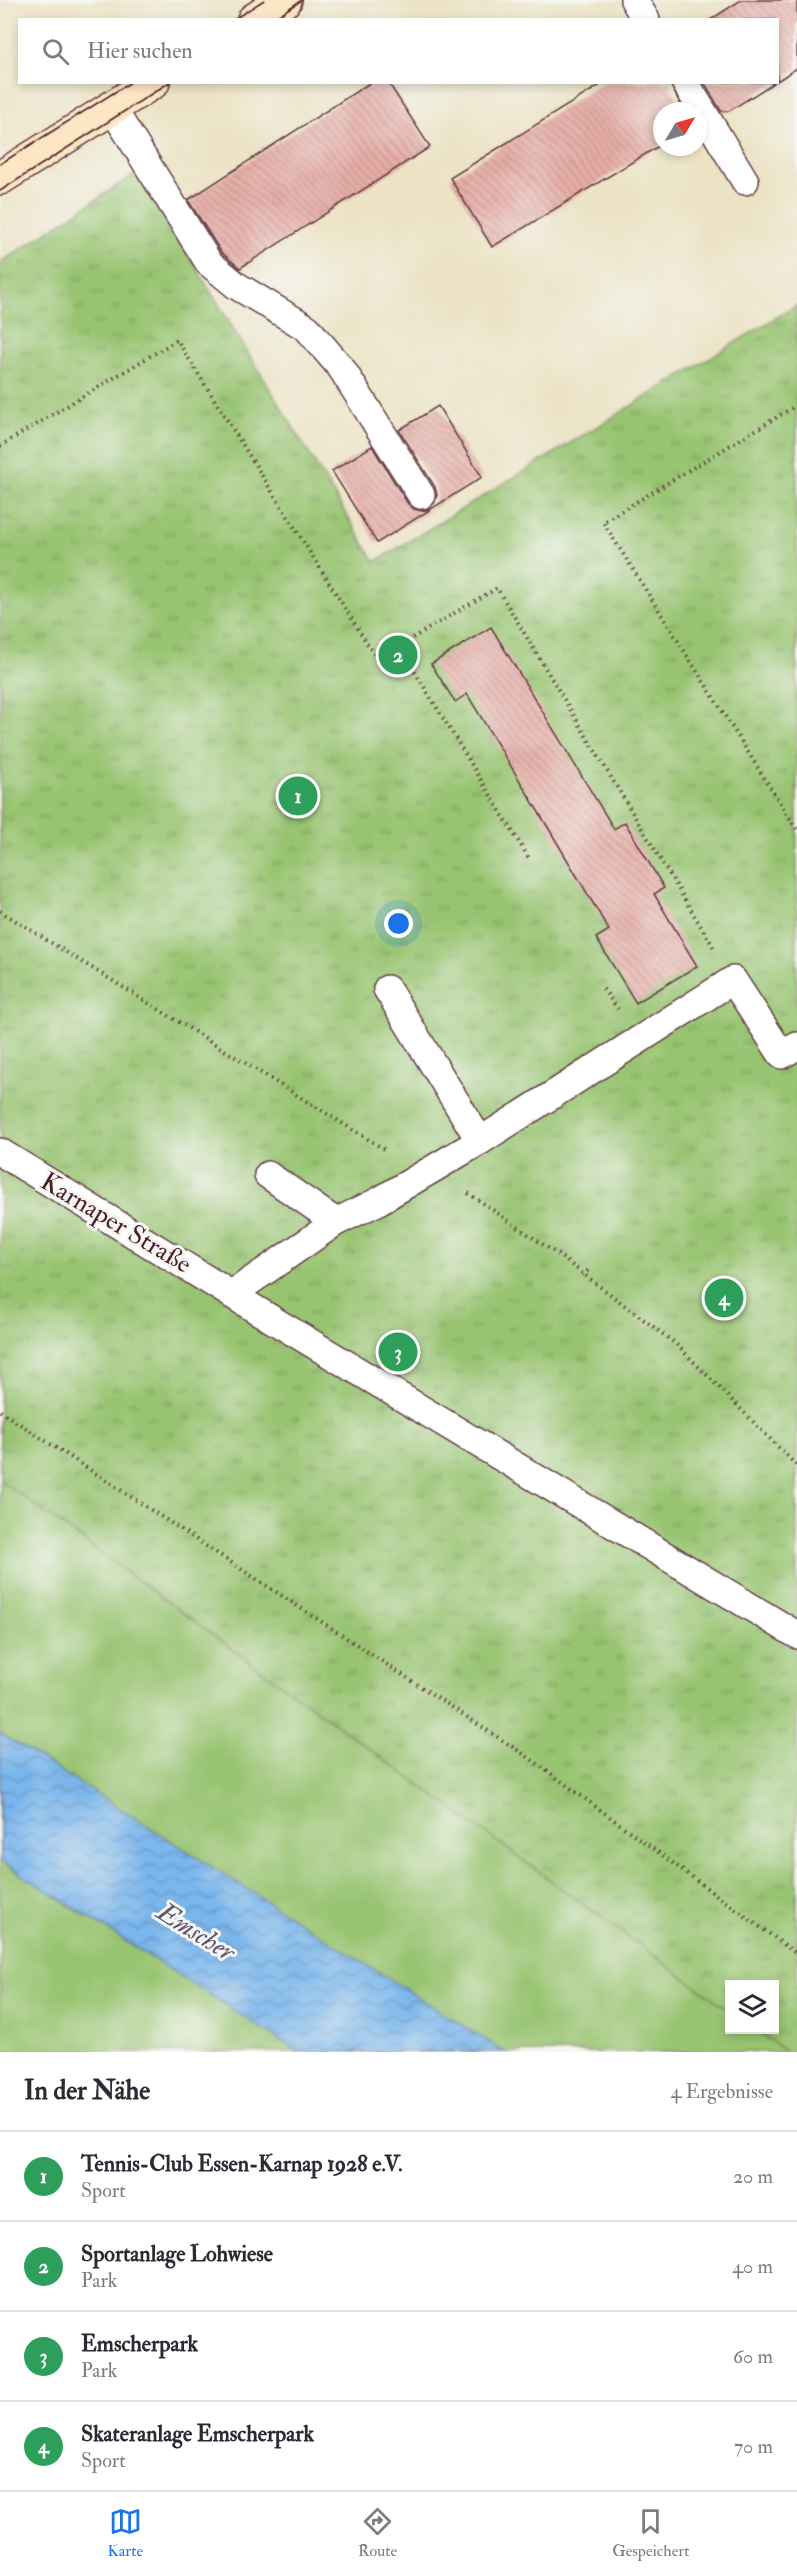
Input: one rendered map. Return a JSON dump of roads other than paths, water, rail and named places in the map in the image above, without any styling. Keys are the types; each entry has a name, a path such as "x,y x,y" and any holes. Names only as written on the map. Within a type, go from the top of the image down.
{"main road":[{"path":"257,18 285,0"},
{"path":"0,178 150,84"}],"lane":[{"path":"634,0 645,18"},
{"path":"686,84 745,181"},
{"path":"112,108 209,263 237,286 307,328 342,369 421,495"},
{"path":"232,1294 336,1222 377,1203 428,1173 733,980 782,1055 797,1046"},
{"path":"387,989 480,1141"},
{"name":"Karnaper Straße","path":"0,1152 797,1635"},
{"path":"268,1175 336,1222"}],"water":[{"name":"Emscher","path":"0,1733 505,2052 299,2052 0,1861"}],"tram line":[{"path":"236,18 264,0"},
{"path":"274,18 302,0"},
{"path":"0,164 128,84"},
{"path":"0,191 167,84"}],"place":[{"name":"Sportanlage Lohwiese","path":"398,655"},
{"name":"Tennis-Club Essen-Karnap 1928 e.V.","path":"298,796"},
{"name":"Skateranlage Emscherpark","path":"724,1298"},
{"name":"Emscherpark","path":"398,1352"}]}
